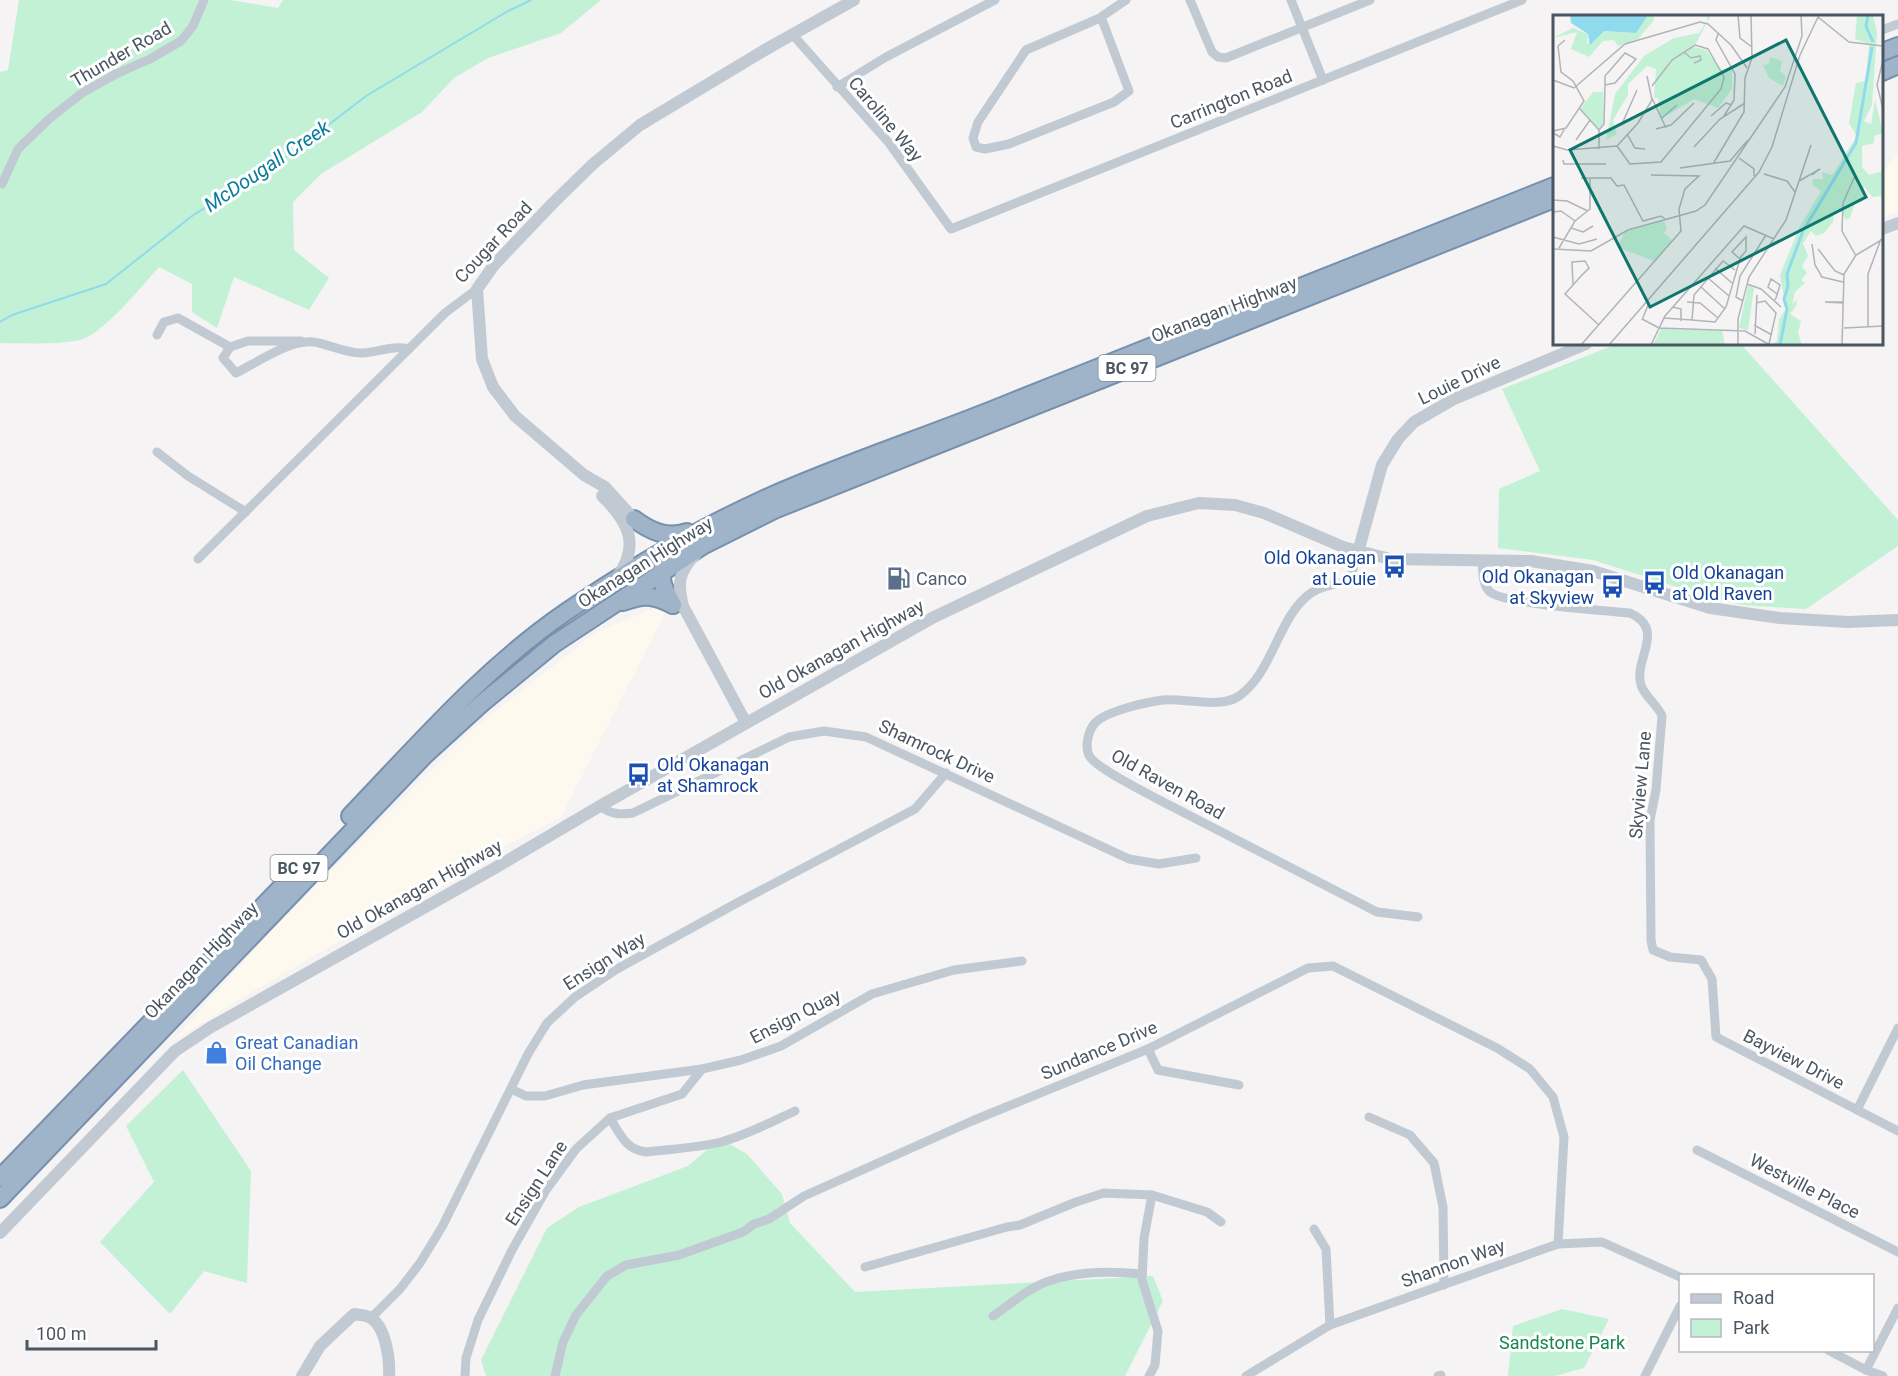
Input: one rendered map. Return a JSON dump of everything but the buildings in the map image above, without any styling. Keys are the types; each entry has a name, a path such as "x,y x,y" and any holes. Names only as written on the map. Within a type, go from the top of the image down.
{"highway":[{"path":"1883,51 1898,46"},
{"path":"1883,60 1898,54"},
{"path":"1883,71 1898,65"},
{"name":"Okanagan Highway","path":"0,1178 481,679 563,614 616,579 654,555 721,519 767,498 1553,186"},
{"name":"Okanagan Highway","path":"0,1199 426,754 481,704 554,644 662,571 704,545 774,510 1553,199"},
{"path":"634,519 653,531 669,535 680,534 721,519"},
{"path":"605,609 622,586 647,570 654,555 634,519"},
{"path":"673,605 662,584 664,563 700,541 721,519"},
{"path":"605,609 636,597 652,596 673,605"}],"street":[{"name":"Thunder Road","path":"2,184 18,149 49,119 82,93 181,41 193,26 204,0"},
{"name":"Cougar Road","path":"198,560 445,313 477,289 494,265 593,164 640,125 792,34 854,0"},
{"path":"837,87 886,57 994,0"},
{"path":"1100,18 1026,50 978,122 974,138 976,147 985,149 1009,144 1113,102 1129,92 1101,16 1126,0"},
{"path":"1190,0 1212,52 1218,57 1226,58 1370,0"},
{"path":"1291,0 1323,80"},
{"name":"Carrington Road","path":"951,229 1522,0"},
{"path":"1883,29 1898,24"},
{"name":"Caroline Way","path":"792,34 889,143 951,229"},
{"path":"1883,229 1898,223"},
{"path":"477,289 482,359 493,387 514,416 584,475 604,488 634,519"},
{"path":"157,335 164,322 178,318 230,346 248,341 301,341 316,342 351,353 400,347 409,349"},
{"path":"230,346 223,358 236,373 301,341"},
{"name":"Louie Drive","path":"1358,552 1383,465 1398,438 1414,422 1454,399 1584,345"},
{"path":"157,452 188,476 246,512"},
{"path":"584,475 624,522 627,531 630,551 624,568 616,579"},
{"name":"Old Okanagan Highway","path":"0,1233 175,1051 211,1027 934,617 1147,516 1199,503 1235,505 1264,513 1358,552 1390,559 1532,561 1593,571 1710,608 1780,618 1848,622 1898,620"},
{"path":"704,545 688,562 680,580 683,606 746,723"},
{"name":"Old Raven Road","path":"1358,552 1350,580 1315,591 1301,601 1258,675 1239,697 1225,702 1163,700 1111,713 1095,723 1087,739 1088,754 1094,762 1142,791 1377,912 1418,917"},
{"name":"Skyview Lane","path":"1482,560 1484,584 1494,595 1539,604 1629,613 1638,617 1644,624 1648,645 1640,670 1641,687 1662,716 1656,790 1650,820 1651,940 1653,950 1670,957 1701,960 1712,980 1716,1037"},
{"path":"673,605 693,637 709,656"},
{"name":"Shamrock Drive","path":"600,806 617,814 633,813 789,737 824,731 866,736 1129,859 1160,864 1196,858"},
{"name":"Ensign Way","path":"371,1317 400,1289 420,1263 442,1227 528,1054 547,1023 575,997 617,969 915,809 946,773"},
{"name":"Ensign Quay","path":"511,1089 526,1096 545,1096 583,1085 702,1069 741,1060 781,1046 872,994 954,970 1022,961"},
{"name":"Sundance Drive","path":"555,1375 563,1342 576,1315 607,1276 626,1265 679,1255 743,1233 754,1224 769,1219 804,1196 825,1186 972,1121 1148,1049 1308,968 1333,966 1497,1048 1530,1069 1553,1097 1564,1137 1558,1244"},
{"name":"Bayview Drive","path":"1857,1110 1898,1028"},
{"name":"Bayview Drive","path":"1716,1037 1898,1131"},
{"path":"1148,1049 1158,1070 1239,1085"},
{"name":"Ensign Lane","path":"465,1376 466,1358 478,1320 512,1250 546,1190 576,1149 610,1119 682,1094 702,1069"},
{"path":"610,1119 628,1146 646,1152 702,1146 723,1141 743,1135 795,1111"},
{"path":"1369,1117 1410,1135 1434,1163 1443,1207 1443,1285"},
{"name":"Westville Place","path":"1697,1150 1898,1252"},
{"path":"865,1268 1020,1225 1104,1193 1152,1195 1207,1212 1221,1222"},
{"path":"1149,1376 1155,1365 1158,1331 1142,1274 1144,1238 1152,1195"},
{"path":"1314,1229 1326,1249 1330,1325"},
{"name":"Shannon Way","path":"1246,1376 1330,1325 1558,1244 1602,1242 1679,1276"},
{"path":"993,1316 1031,1290 1050,1281 1095,1272 1142,1274"},
{"path":"1645,1376 1679,1308"},
{"path":"1866,1370 1898,1308"},
{"path":"302,1376 320,1347 340,1325 354,1314 371,1317 381,1330 390,1367 389,1376"},
{"path":"1832,1352 1883,1376"}],"shaded area":[{"path":"1898,154 1898,211 1883,218 1883,172"},
{"path":"655,608 665,613 561,817 483,858 250,993 173,1041 273,929 471,731 596,632"}],"green space":[{"path":"19,0 230,0 278,8 283,0 601,0 561,33 488,58 454,78 422,112 321,174 293,202 294,250 329,278 309,310 234,277 217,328 192,312 192,284 159,267 122,308 89,336 60,343 0,343 0,72 8,70"},
{"path":"1614,345 1742,345 1898,520 1898,546 1806,609 1742,605 1712,598 1593,560 1498,548 1499,489 1540,471 1502,389"},
{"path":"183,1070 251,1171 247,1283 204,1271 170,1314 100,1242 154,1182 126,1126"},
{"path":"724,1141 747,1154 782,1194 790,1223 855,1292 1153,1276 1163,1301 1125,1376 486,1376 481,1360 547,1228 579,1207 688,1166 715,1143"},
{"name":"Sandstone Park","path":"1562,1309 1609,1319 1584,1368 1555,1376 1508,1376 1513,1326"}],"waterway":[{"name":"McDougall Creek","path":"0,322 12,315 106,284 192,216 292,153 366,96 508,11 531,0"}],"place":[{"name":"Old Okanagan at Louie","path":"1394,567"},
{"name":"Canco","path":"898,578"},
{"name":"Old Okanagan at Old Raven","path":"1654,582"},
{"name":"Old Okanagan at Skyview","path":"1612,586"},
{"name":"Old Okanagan at Shamrock","path":"639,774"},
{"name":"Great Canadian Oil Change","path":"217,1052"}]}
